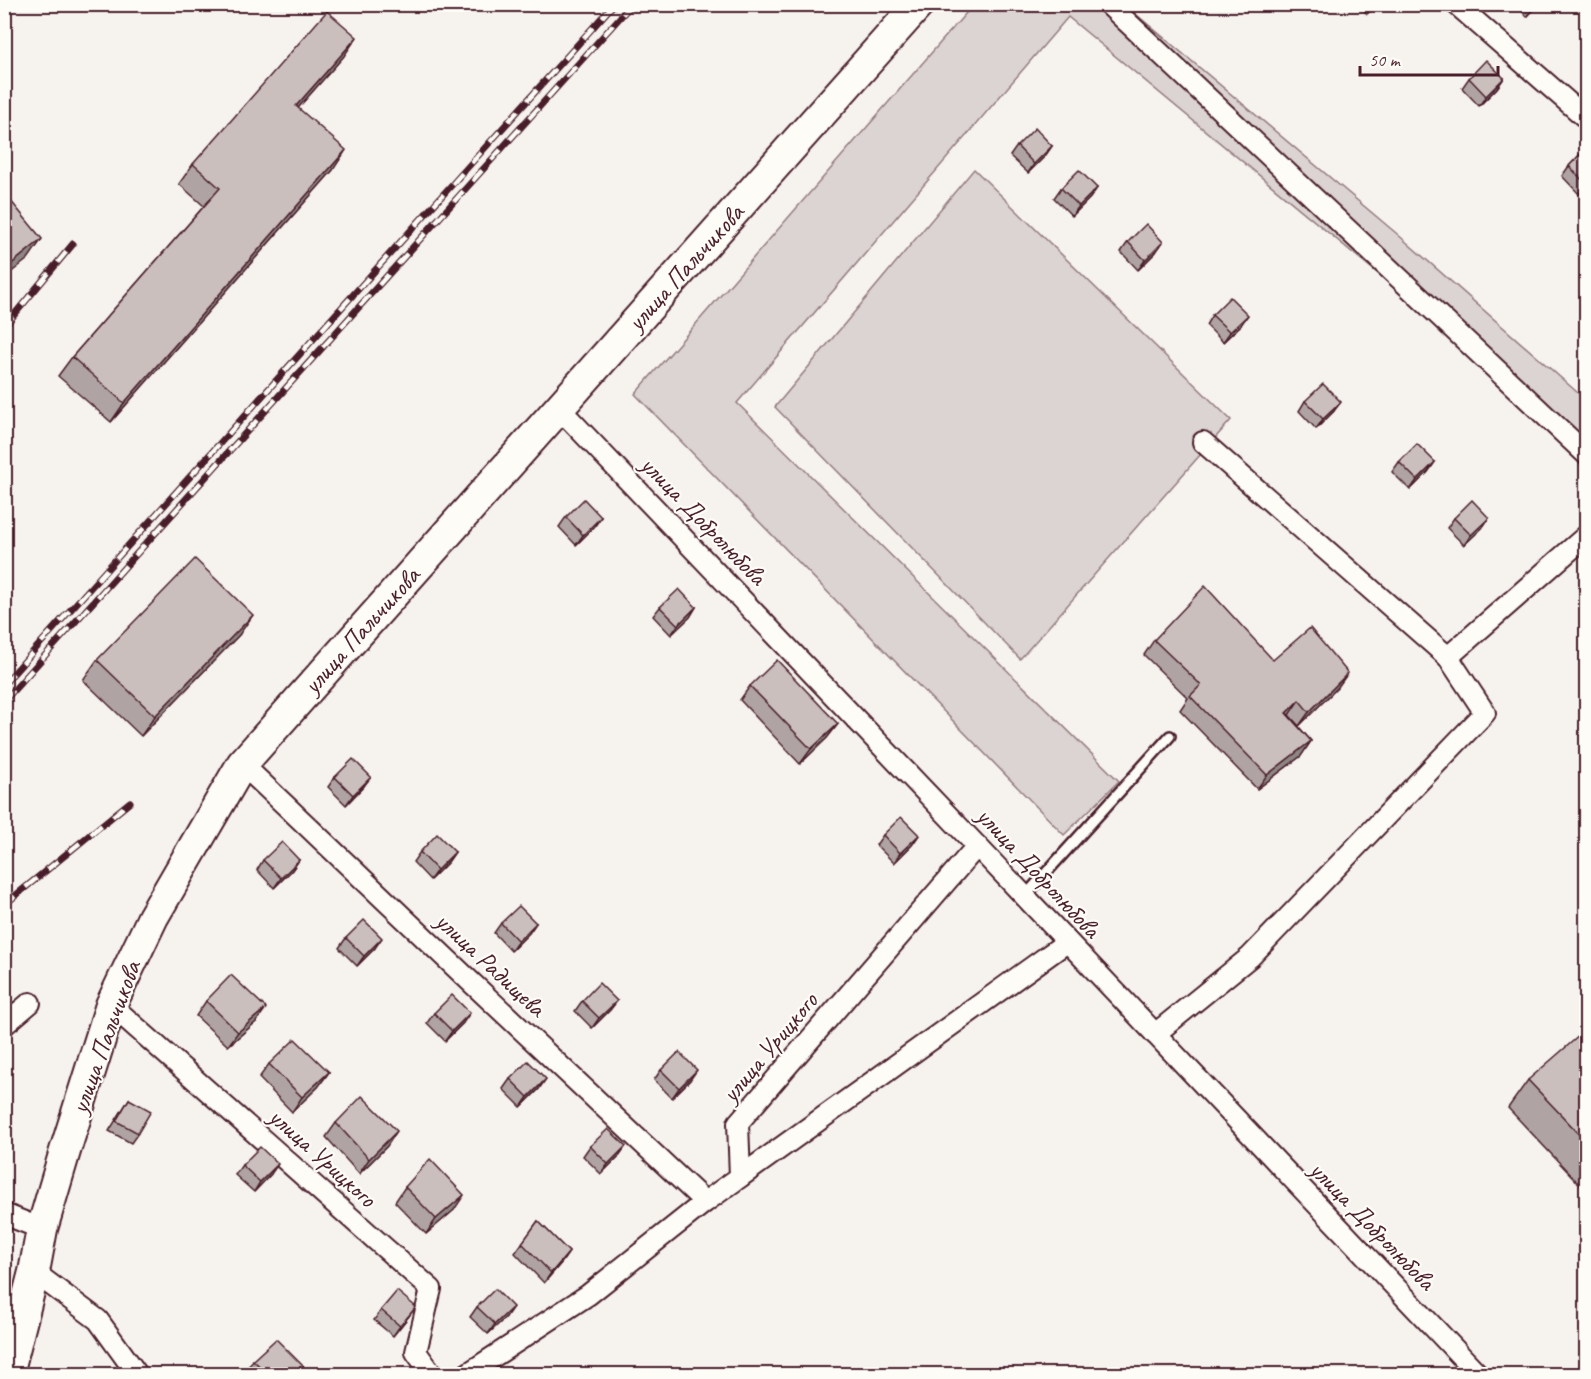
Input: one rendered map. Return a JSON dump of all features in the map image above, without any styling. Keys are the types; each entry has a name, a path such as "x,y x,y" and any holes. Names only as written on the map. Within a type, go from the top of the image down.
{"main road":[{"name":"улица Пальчикова","path":"8,1374 34,1272 42,1229 111,1005 153,917 242,764 919,4"}],"street":[{"path":"1108,4 1587,454"},
{"path":"1456,4 1587,118"},
{"name":"улица Добролюбова","path":"559,408 1479,1374"},
{"path":"1155,1034 1250,957 1485,713 1448,657 1203,442"},
{"path":"1448,657 1587,536"},
{"name":"улица Радищева","path":"242,764 705,1202"},
{"name":"улица Урицкого","path":"740,1177 738,1123 977,846"},
{"path":"467,1374 588,1295 705,1202 1067,942"},
{"path":"4,1025 30,1003"},
{"name":"улица Урицкого","path":"111,1005 431,1289 416,1352 432,1374"},
{"path":"4,1214 42,1229"},
{"path":"34,1272 98,1320 136,1374"}],"lane":[{"path":"1025,896 1170,736"}],"shaded area":[{"path":"973,5 1125,5 1396,233 1586,400 1586,446 1068,17 737,403 1119,781 1064,835 635,394"},
{"path":"974,169 1231,420 1020,659 775,407"}],"building":[{"path":"327,11 357,37 296,106 346,150 124,403 72,357 220,188 193,164"},
{"path":"1486,60 1504,78 1486,96 1469,78"},
{"path":"1035,128 1052,146 1034,164 1017,146"},
{"path":"1586,148 1587,183 1586,184 1569,166"},
{"path":"1079,170 1097,188 1079,206 1061,188"},
{"path":"10,200 42,239 4,270 4,205"},
{"path":"1146,224 1163,242 1145,260 1128,242"},
{"path":"1230,297 1248,315 1230,332 1212,315"},
{"path":"1323,384 1341,402 1323,419 1305,401"},
{"path":"1417,444 1435,462 1417,480 1399,462"},
{"path":"584,499 601,517 583,535 566,517"},
{"path":"1472,500 1489,518 1471,535 1454,518"},
{"path":"195,559 253,615 155,716 97,660"},
{"path":"1205,586 1273,660 1310,628 1348,673 1309,712 1299,700 1286,713 1311,741 1267,775 1190,696 1201,685 1154,640"},
{"path":"679,589 696,607 678,625 660,607"},
{"path":"777,660 838,724 811,749 750,686"},
{"path":"353,759 371,777 353,795 335,777"},
{"path":"901,817 919,835 900,853 883,835"},
{"path":"437,834 455,852 437,870 420,852"},
{"path":"282,842 299,860 281,878 263,860"},
{"path":"519,906 536,923 518,941 501,923"},
{"path":"364,920 382,938 364,956 346,938"},
{"path":"231,975 266,1008 238,1032 206,1001"},
{"path":"599,983 617,1001 599,1018 582,1001"},
{"path":"452,995 470,1013 452,1031 434,1013"},
{"path":"1580,1035 1587,1042 1587,1142 1528,1080"},
{"path":"295,1039 329,1072 302,1097 269,1064"},
{"path":"679,1052 697,1070 679,1088 661,1070"},
{"path":"528,1061 546,1079 528,1097 510,1079"},
{"path":"362,1096 397,1131 369,1159 336,1123"},
{"path":"129,1099 151,1111 138,1133 116,1121"},
{"path":"608,1129 626,1146 608,1164 590,1146"},
{"path":"260,1147 278,1164 260,1182 242,1165"},
{"path":"430,1159 464,1195 436,1219 405,1187"},
{"path":"538,1221 569,1252 551,1273 522,1243"},
{"path":"495,1289 513,1307 495,1324 477,1307"},
{"path":"397,1291 416,1307 400,1326 381,1310"},
{"path":"276,1339 311,1374 268,1374 253,1360"}],"railway":[{"path":"4,684 614,4"},
{"path":"4,701 632,4"},
{"path":"4,327 73,244"},
{"path":"4,905 130,802"}]}
